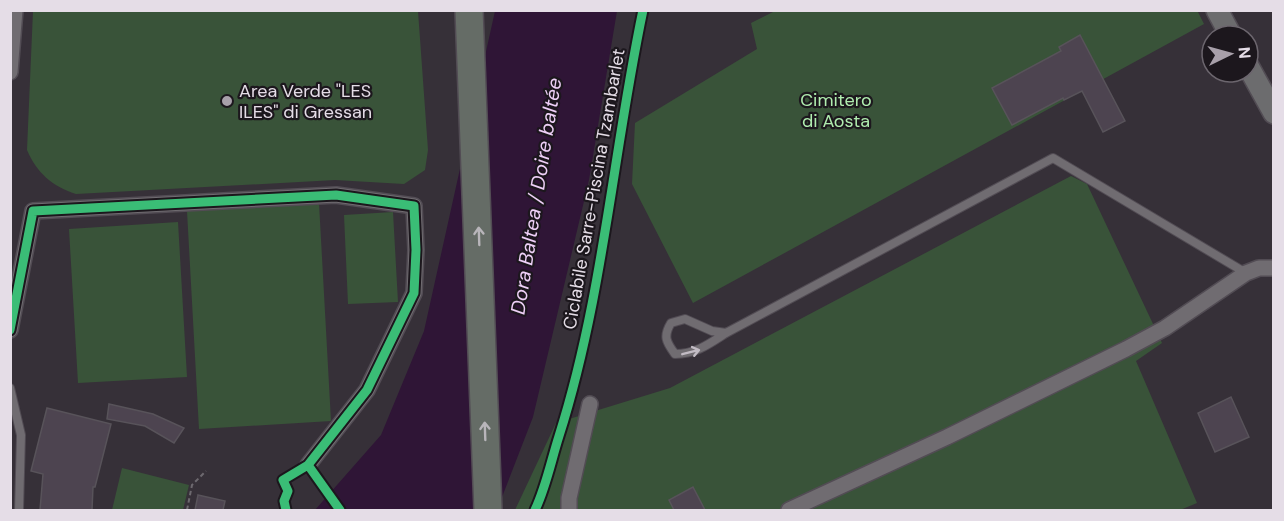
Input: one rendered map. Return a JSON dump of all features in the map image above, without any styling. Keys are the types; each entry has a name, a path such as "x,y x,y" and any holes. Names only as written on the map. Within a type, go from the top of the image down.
{"highway":[{"path":"457,14 470,510"},
{"path":"457,14 488,510"}],"street":[{"path":"10,72 15,10"},
{"path":"1217,10 1225,24"},
{"path":"1258,84 1274,113"},
{"path":"10,330 33,211 336,195 414,206 416,250 414,293 367,390 308,465"},
{"path":"789,510 947,437 1126,349 1165,328 1246,273 1259,268 1274,268"},
{"path":"569,510 569,498 590,404"}],"lane":[{"path":"726,333 712,331 685,319 671,323 665,333 666,342 675,354 705,347 726,333 1053,158 1246,273"},
{"path":"10,388 21,435 19,510"}],"path":[{"path":"186,510 192,485 206,471"}],"green space":[{"name":"Cimitero di Aosta","path":"1197,10 1204,24 1200,24 1200,26 693,303 632,184 635,123 757,49 751,23 775,11"},
{"name":"Area Verde \"LES ILES\" di Gressan","path":"33,11 418,11 428,150 425,170 404,184 335,180 76,194 67,191 46,178 27,150"},
{"path":"1071,176 1087,184 1162,343 1136,361 1197,503 1180,510 515,510 556,423 670,388"},
{"path":"319,203 331,421 199,429 187,211"},
{"path":"393,212 398,302 348,304 344,215"},
{"path":"178,222 187,377 78,383 69,229"},
{"path":"122,468 189,485 183,510 112,510"}],"water":[{"name":"Dora Baltea / Doire baltée","path":"495,11 617,11 589,180 533,417 497,510 315,510 381,435 424,331"}],"building":[{"path":"1080,35 1125,121 1103,132 1082,91 1064,100 1063,98 1012,125 992,88 1061,51 1059,47"},
{"path":"1231,397 1249,437 1215,452 1198,413"},
{"path":"109,404 153,414 184,428 174,443 145,426 107,419"},
{"path":"47,408 111,424 95,487 93,487 92,510 40,510 43,474 31,471"},
{"path":"693,487 705,510 674,510 669,500"},
{"path":"198,495 225,501 223,510 195,510"}],"cycle path":[{"name":"Ciclabile Sarre-Piscina Tzambarlet","path":"535,510 574,384 586,331 643,10"},
{"path":"10,330 33,211 336,195 414,206 416,250 414,293 367,390 308,465"},
{"path":"286,510 284,501 288,491 283,480 308,465 340,510"}],"place":[{"name":"Area Verde \"LES ILES\" di Gressan","path":"227,101"}]}
